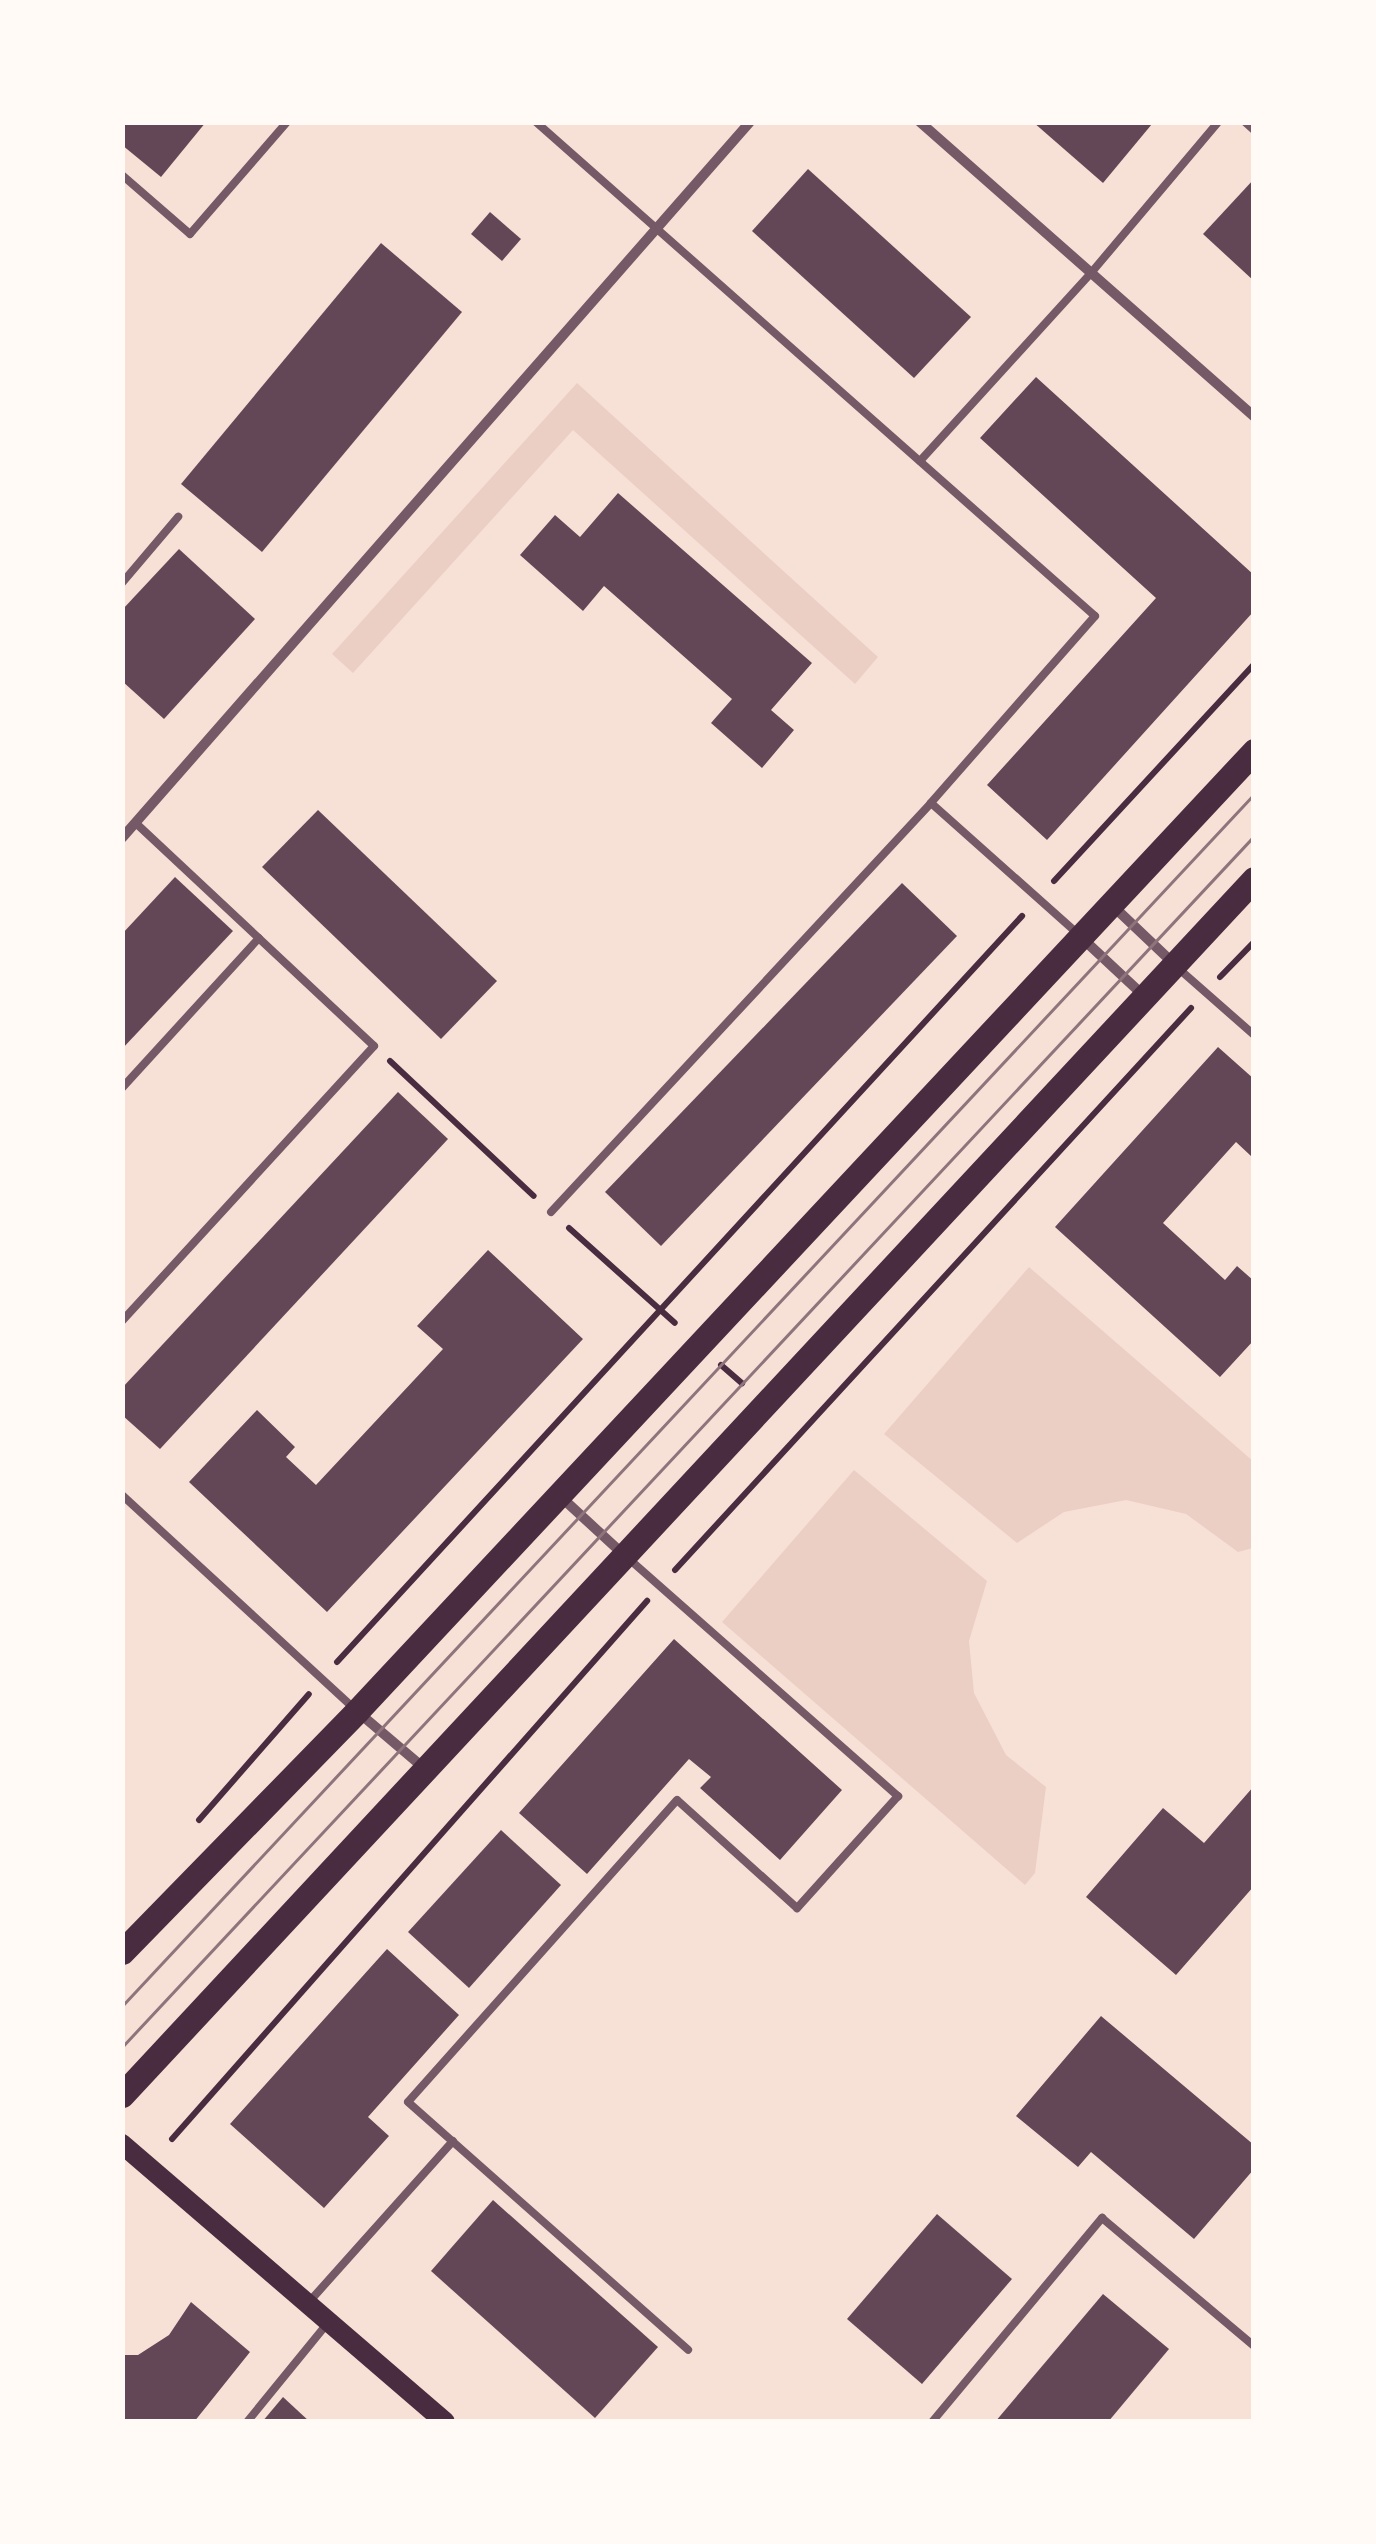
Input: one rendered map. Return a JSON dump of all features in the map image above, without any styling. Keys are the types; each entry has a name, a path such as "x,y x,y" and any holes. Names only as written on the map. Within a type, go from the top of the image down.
{"main road":[{"path":"122,1952 560,1496 1254,751"},
{"path":"122,2096 1254,879"},
{"path":"122,2144 445,2422"}],"street":[{"path":"122,838 750,122"},
{"path":"920,122 1254,416"},
{"path":"1113,906 1174,964"},
{"path":"1083,938 1144,996"},
{"path":"560,1496 626,1556"},
{"path":"357,1711 426,1771"}],"lane":[{"path":"122,175 190,234 287,122"},
{"path":"536,122 1095,616 931,803 551,1212"},
{"path":"920,460 1091,273 1218,122"},
{"path":"1245,122 1254,130"},
{"path":"122,584 178,517"},
{"path":"931,803 1083,938"},
{"path":"122,1321 374,1046 136,823"},
{"path":"122,1088 259,938"},
{"path":"1174,964 1254,1036"},
{"path":"122,1494 357,1711"},
{"path":"626,1556 898,1796 797,1908 676,1800 408,2102 688,2350"},
{"path":"308,2303 452,2142"},
{"path":"932,2422 1102,2218 1254,2346"},
{"path":"247,2422 329,2322"}],"path":[{"path":"198,1822 323,1678 1254,664"},
{"path":"172,2139 659,1588 1254,942"},
{"path":"374,1046 551,1212"}],"shaded area":[{"path":"577,383 878,657 855,684 573,430 353,673 332,654"},
{"path":"1029,1267 1253,1461 1253,1548 1238,1552 1186,1514 1126,1500 1064,1512 1017,1543 884,1434"},
{"path":"854,1470 987,1581 969,1641 974,1693 1006,1755 1046,1787 1035,1873 1025,1885 722,1622"}],"building":[{"path":"122,122 206,122 161,177 122,145"},
{"path":"1033,122 1150,122 1152,124 1103,183"},
{"path":"808,169 971,317 914,378 752,231"},
{"path":"1254,179 1254,281 1203,234"},
{"path":"490,212 521,239 502,261 471,234"},
{"path":"381,243 462,312 262,552 181,484"},
{"path":"1036,377 1254,575 1254,611 1047,840 987,785 1156,598 980,438"},
{"path":"618,493 812,663 771,710 794,730 762,768 711,723 732,699 604,586 583,611 520,555 555,515 580,537"},
{"path":"179,549 255,619 164,719 122,681 122,610"},
{"path":"318,810 497,981 441,1039 262,867"},
{"path":"175,877 233,931 122,1049 122,934"},
{"path":"902,883 957,936 661,1246 605,1192"},
{"path":"1218,1047 1254,1079 1254,1152 1251,1156 1236,1142 1163,1223 1225,1280 1237,1266 1254,1281 1254,1340 1220,1377 1055,1227"},
{"path":"398,1092 448,1139 160,1449 122,1415 122,1388"},
{"path":"488,1250 583,1339 327,1612 189,1482 257,1410 295,1447 286,1457 316,1485 443,1349 417,1326"},
{"path":"674,1639 842,1790 780,1860 700,1788 711,1777 689,1759 587,1874 519,1813"},
{"path":"1254,1786 1254,1886 1176,1975 1086,1897 1163,1808 1204,1843"},
{"path":"501,1830 561,1885 469,1988 408,1932"},
{"path":"387,1949 459,2015 368,2117 389,2136 324,2208 230,2124"},
{"path":"1101,2016 1254,2145 1254,2169 1194,2239 1091,2152 1078,2167 1016,2116"},
{"path":"493,2200 658,2347 595,2418 431,2271"},
{"path":"937,2214 1012,2279 922,2384 847,2319"},
{"path":"1103,2294 1169,2349 1108,2422 995,2422"},
{"path":"191,2302 250,2352 194,2422 122,2422 122,2355 138,2355 169,2335"},
{"path":"283,2397 310,2422 262,2422"}],"tram line":[{"path":"122,2006 1254,794"},
{"path":"122,2047 1254,836"}]}
